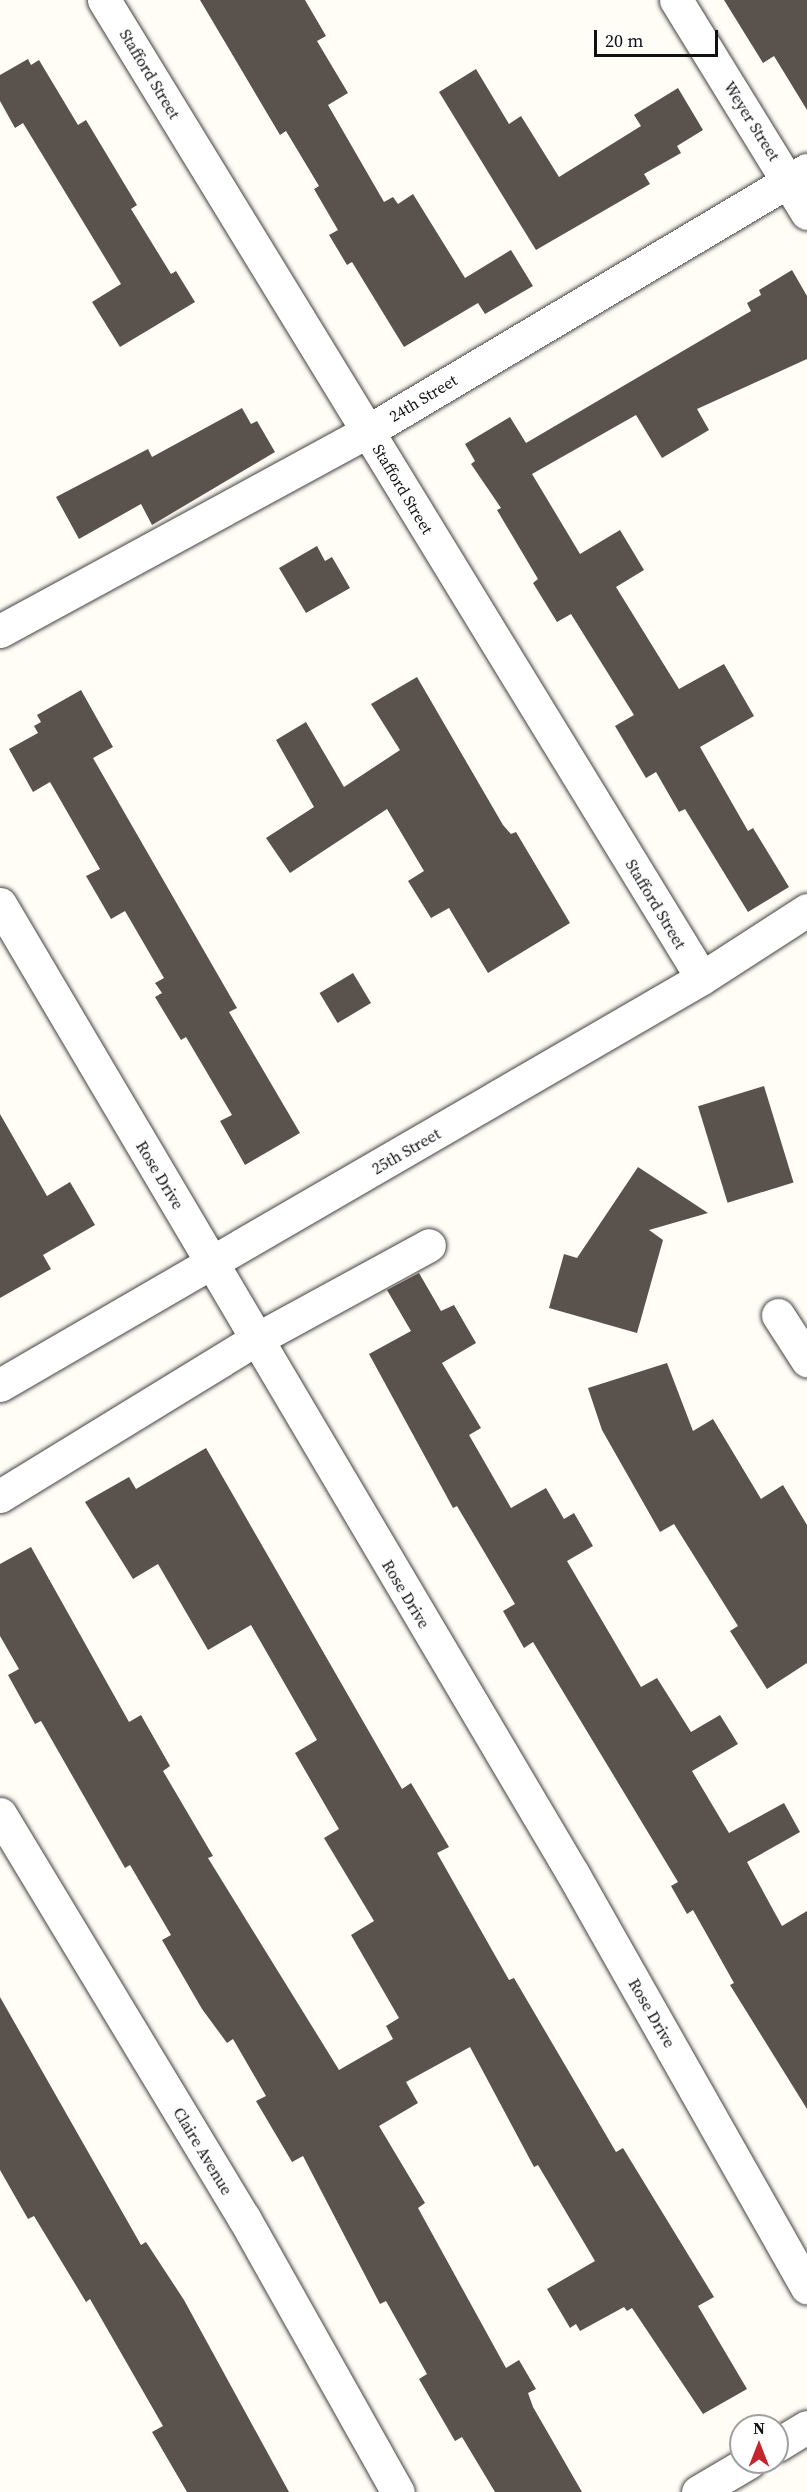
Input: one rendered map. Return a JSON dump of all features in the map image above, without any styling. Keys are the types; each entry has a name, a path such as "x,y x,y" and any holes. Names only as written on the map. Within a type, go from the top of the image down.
{"street":[{"name":"Stafford Street","path":"104,0 702,978"},
{"name":"Weyer Street","path":"676,0 798,176 807,213"},
{"name":"24th Street","path":"0,631 368,431 798,176"},
{"name":"Rose Drive","path":"0,904 255,1340 573,1874 807,2287"},
{"name":"25th Street","path":"0,1384 702,978 807,910"},
{"path":"0,1496 255,1340 429,1245"},
{"path":"778,1315 807,1360"},
{"name":"Claire Avenue","path":"0,1814 244,2218 398,2492"},
{"path":"789,2438 807,2427"},
{"path":"698,2492 729,2474"}],"building":[{"path":"200,0 305,0 326,36 317,41 348,93 328,105 384,202 393,197 398,204 413,194 465,278 511,250 533,286 485,314 478,303 404,347 352,262 347,265 329,235 338,230 314,189 319,186 286,131 280,135"},
{"path":"724,0 807,0 807,110 774,56 763,63"},
{"path":"28,59 31,65 39,60 78,125 86,120 137,205 131,209 171,274 176,271 195,302 120,347 92,302 121,284 23,123 15,128 0,101 0,75"},
{"path":"476,69 509,124 521,116 559,177 641,126 634,115 678,88 703,130 677,146 681,153 644,174 650,184 536,250 439,92"},
{"path":"792,270 807,296 807,359 697,409 709,430 662,458 636,415 532,474 580,554 620,530 644,570 616,587 679,689 724,664 754,716 700,747 748,831 753,828 789,887 748,912 685,809 679,812 656,772 646,778 615,726 634,715 571,614 557,622 533,583 538,579 497,510 501,508 471,464 475,461 465,444 510,417 526,443 751,311 747,303 761,295 759,290"},
{"path":"242,408 251,424 257,421 275,452 152,525 141,504 79,539 56,497 148,449 152,457"},
{"path":"317,546 325,561 332,557 350,588 306,613 279,568"},
{"path":"417,677 503,825 511,834 516,832 570,923 488,973 449,908 431,918 408,881 424,871 387,809 290,873 266,838 314,807 276,740 306,722 344,787 400,750 371,704"},
{"path":"81,690 113,747 93,758 237,1008 229,1012 300,1133 245,1165 220,1121 232,1115 186,1037 181,1040 155,997 162,993 155,983 164,978 125,911 111,919 86,876 100,869 50,782 33,792 9,749 38,733 34,726 41,722 37,715"},
{"path":"353,973 371,1003 338,1023 320,993"},
{"path":"764,1086 794,1183 728,1203 698,1106"},
{"path":"0,1114 47,1196 70,1182 95,1225 43,1255 51,1269 0,1298"},
{"path":"638,1167 708,1213 649,1230 663,1240 637,1333 549,1308 564,1254 577,1258"},
{"path":"419,1273 441,1311 454,1305 476,1343 442,1363 481,1428 469,1435 511,1508 546,1488 564,1519 574,1513 593,1546 567,1561 641,1687 657,1678 691,1732 720,1715 738,1744 692,1771 729,1833 784,1803 800,1832 747,1862 782,1926 807,1911 807,2109 730,1985 734,1983 693,1910 687,1914 671,1886 678,1882 533,1642 524,1648 503,1611 515,1604 457,1506 453,1508 369,1354 411,1331 387,1290"},
{"path":"667,1363 693,1431 713,1419 761,1499 783,1485 807,1525 807,1663 767,1689 730,1631 738,1626 674,1524 660,1532 602,1430 588,1388"},
{"path":"206,1448 402,1789 411,1783 449,1847 437,1853 509,1980 514,1978 616,2152 623,2148 714,2297 698,2306 747,2389 703,2414 632,2308 627,2311 624,2307 580,2331 576,2324 570,2328 547,2289 595,2261 538,2165 534,2167 470,2047 406,2082 418,2103 379,2126 425,2203 418,2208 506,2368 519,2360 536,2389 528,2393 533,2407 582,2492 495,2492 462,2437 455,2441 419,2379 427,2374 386,2301 380,2304 303,2156 292,2162 256,2101 266,2096 233,2039 227,2043 202,2009 162,1940 171,1935 130,1865 125,1868 41,1721 35,1724 8,1675 19,1669 0,1636 0,1564 31,1547 129,1722 141,1715 170,1766 163,1771 213,1856 208,1858 339,2070 393,2039 386,2026 399,2018 351,1935 374,1921 324,1838 339,1829 295,1753 317,1740 251,1625 208,1650 158,1564 133,1579 85,1502 129,1477 136,1489"},
{"path":"0,1997 141,2245 146,2242 184,2300 289,2492 187,2492 152,2432 163,2426 90,2299 86,2302 34,2216 28,2219 0,2170"}]}
